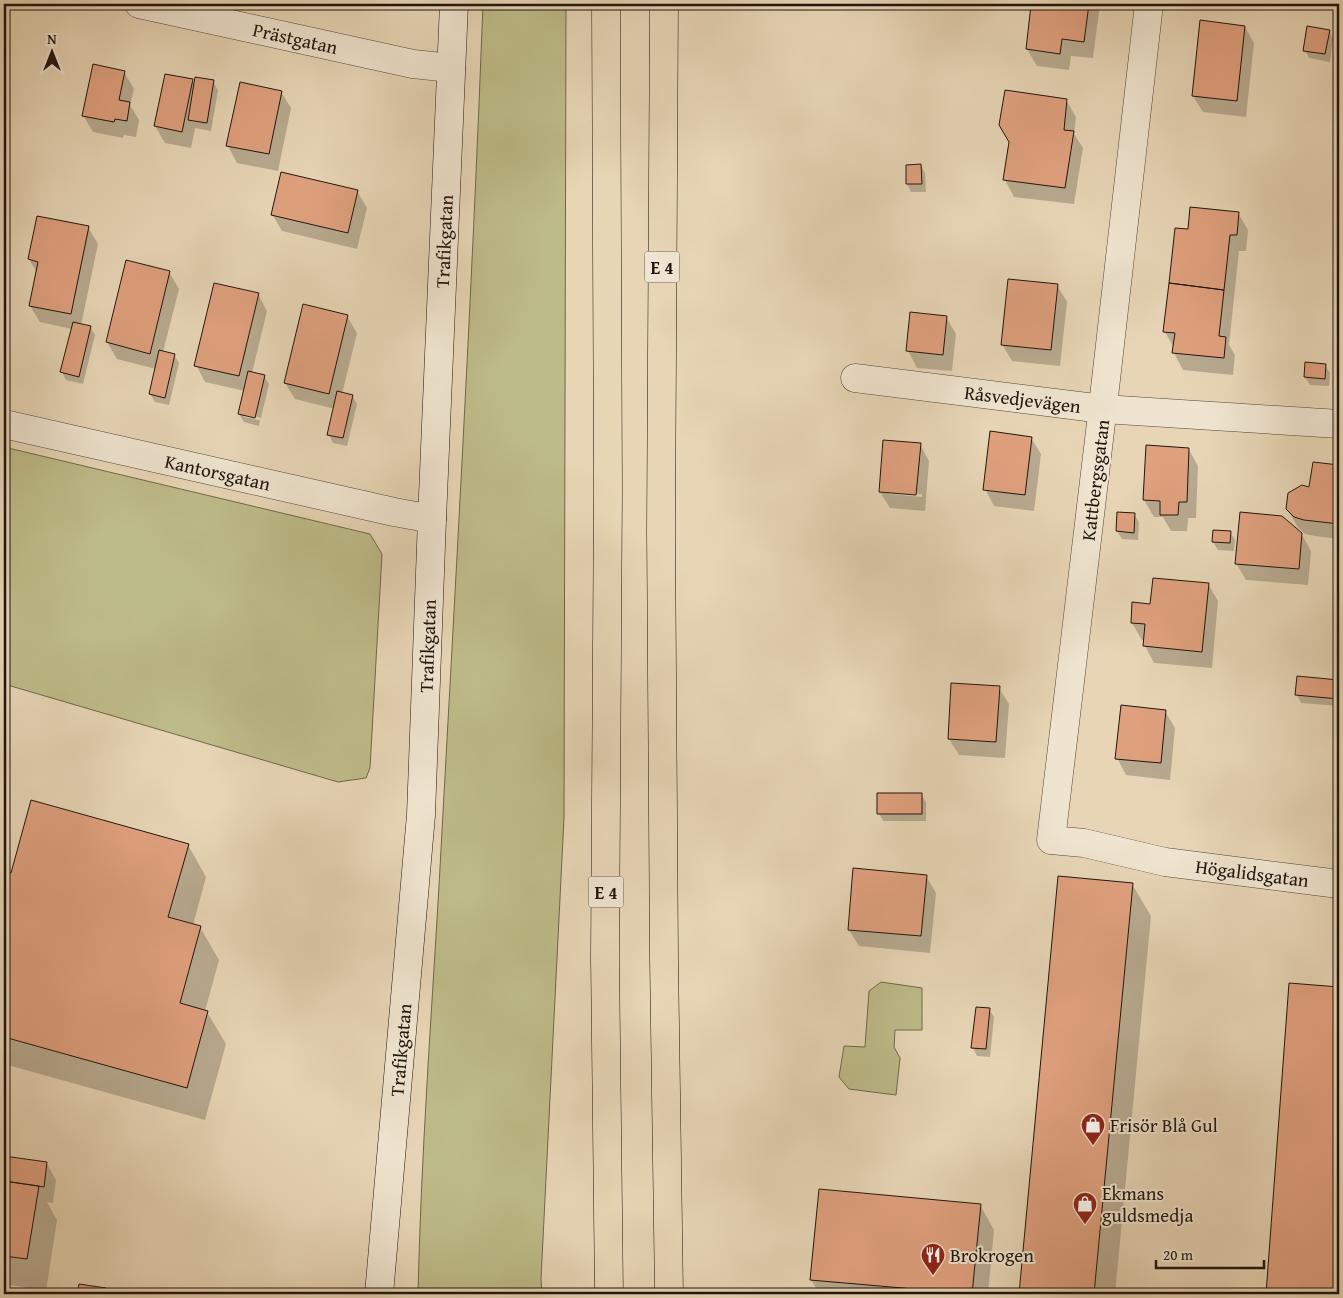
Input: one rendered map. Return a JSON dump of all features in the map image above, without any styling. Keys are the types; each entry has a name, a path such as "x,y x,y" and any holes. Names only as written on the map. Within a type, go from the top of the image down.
{"highway":[{"name":"E 4","path":"606,4 608,490 605,958 610,1294"},
{"name":"E 4","path":"664,4 661,540 669,1294"}],"street":[{"name":"Prästgatan","path":"139,4 413,64 451,68"},
{"name":"Trafikgatan","path":"380,1292 421,815 454,4"},
{"name":"Kattbergsgatan","path":"1149,4 1051,840 1084,843 1165,862"},
{"name":"Råsvedjevägen","path":"855,378 1103,409 1339,424"},
{"name":"Kantorsgatan","path":"4,424 432,520"},
{"name":"Högalidsgatan","path":"1165,862 1339,884"}],"shaded area":[{"path":"483,4 566,4 564,818 541,1279 542,1294 418,1294 424,1141 468,335"},
{"path":"4,447 370,534 382,554 370,768 366,778 338,782 4,684"},
{"path":"881,982 922,988 922,1030 895,1030 894,1047 900,1058 896,1095 849,1089 839,1077 844,1046 865,1047 869,991"}],"building":[{"path":"1043,4 1089,4 1084,42 1062,39 1060,54 1026,49 1031,5 1043,7"},
{"path":"1200,20 1245,26 1237,101 1192,96"},
{"path":"1307,26 1330,30 1325,54 1303,51"},
{"path":"93,64 125,71 119,100 130,102 127,121 115,119 114,122 82,116"},
{"path":"165,74 193,79 182,132 154,126"},
{"path":"195,77 214,80 207,123 188,120"},
{"path":"240,82 282,91 269,154 226,146"},
{"path":"1005,90 1067,99 1064,130 1074,131 1065,188 1003,180 1009,142 999,125"},
{"path":"921,164 922,184 906,184 906,165"},
{"path":"281,172 358,190 348,233 271,215"},
{"path":"1190,207 1239,212 1237,235 1230,235 1224,290 1169,283 1175,228 1188,229"},
{"path":"37,216 89,226 71,314 29,306 38,262 28,259"},
{"path":"126,260 170,271 150,354 106,342"},
{"path":"1008,279 1058,284 1051,350 1001,345"},
{"path":"214,283 259,293 239,376 194,366"},
{"path":"1169,283 1224,290 1219,336 1226,337 1224,358 1172,353 1175,333 1163,332"},
{"path":"303,304 348,315 329,394 284,383"},
{"path":"910,312 947,316 943,355 906,351"},
{"path":"73,322 91,326 79,377 60,372"},
{"path":"159,350 175,354 165,398 149,394"},
{"path":"1305,362 1326,364 1325,379 1304,377"},
{"path":"248,371 265,375 255,418 238,414"},
{"path":"337,391 353,395 343,438 327,435"},
{"path":"990,431 1032,437 1025,495 983,490"},
{"path":"883,440 921,443 916,495 879,492"},
{"path":"1146,445 1189,448 1187,502 1179,502 1178,515 1160,515 1160,501 1143,500"},
{"path":"1313,462 1339,465 1339,524 1304,520 1294,517 1286,509 1288,493 1302,485 1309,487"},
{"path":"1117,512 1135,513 1134,533 1116,531"},
{"path":"1240,512 1282,516 1302,533 1299,569 1235,564"},
{"path":"1213,530 1231,531 1230,543 1212,542"},
{"path":"1153,578 1209,583 1202,652 1143,646 1145,624 1131,623 1132,602 1150,604"},
{"path":"1297,676 1339,680 1339,699 1295,695"},
{"path":"951,683 1000,686 996,742 948,739"},
{"path":"1121,705 1166,710 1161,763 1115,759"},
{"path":"877,793 922,793 922,814 877,814"},
{"path":"31,800 189,844 168,917 201,926 180,1003 208,1011 187,1088 4,1037 4,871 11,873"},
{"path":"853,868 927,875 921,936 848,930"},
{"path":"1058,876 1133,883 1094,1294 1019,1294"},
{"path":"1289,983 1339,987 1339,1294 1266,1294"},
{"path":"976,1007 990,1008 986,1049 971,1048"},
{"path":"4,1156 47,1162 44,1187 4,1181"},
{"path":"4,1181 39,1186 27,1259 4,1256"},
{"path":"819,1189 981,1204 972,1294 810,1280"},
{"path":"79,1284 106,1288 104,1294 77,1294"}],"place":[{"name":"Frisör Blå Gul","path":"1093,1146"},
{"name":"Ekmans guldsmedja","path":"1085,1225"},
{"name":"Brokrogen","path":"933,1276"}]}
